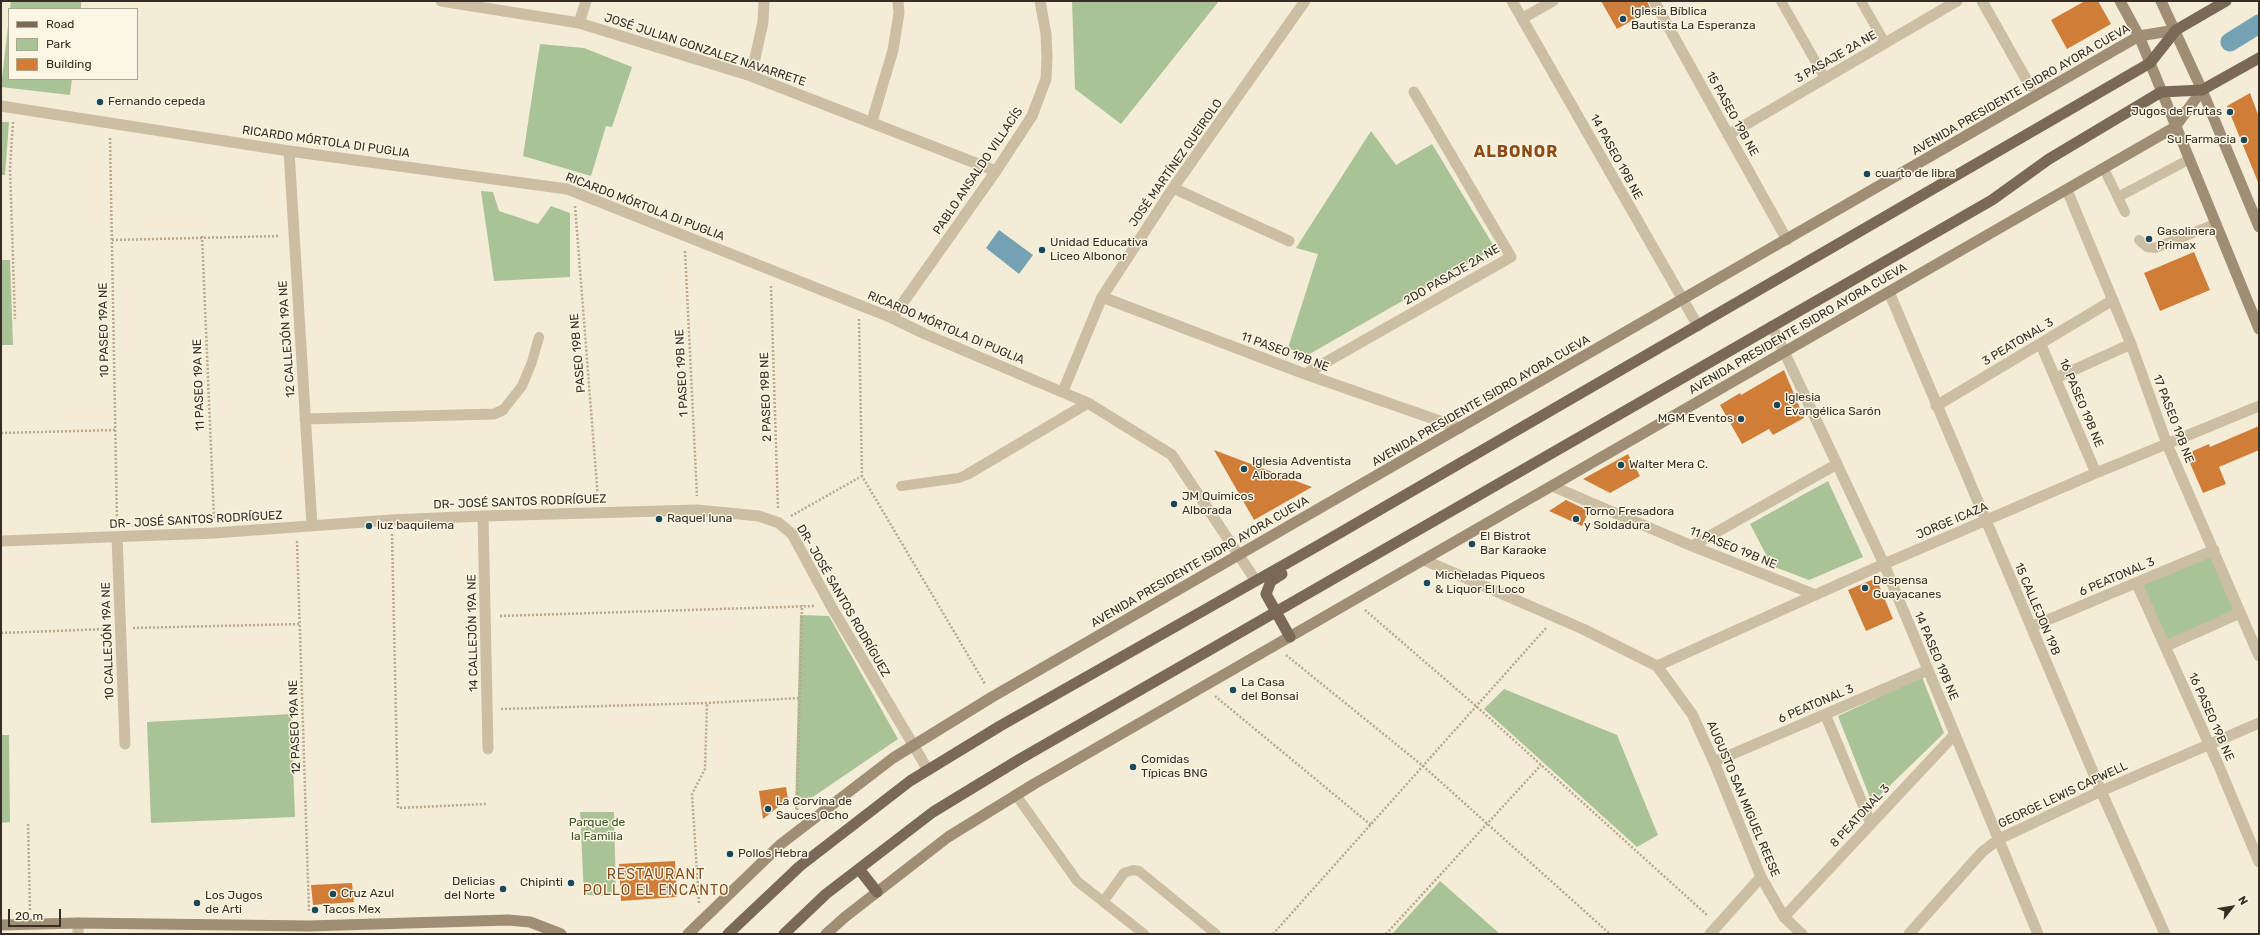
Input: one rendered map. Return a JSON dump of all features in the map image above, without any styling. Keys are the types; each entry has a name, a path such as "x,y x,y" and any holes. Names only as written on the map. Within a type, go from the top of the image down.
{"main road":[{"path":"2120,1 2139,36 2188,160 2259,329"},
{"path":"2161,1 2176,30 2259,227"},
{"name":"AVENIDA PRESIDENTE ISIDRO AYORA CUEVA","path":"688,934 742,881 797,832 893,758 992,697 2139,36 2176,30 2226,1"},
{"name":"AVENIDA PRESIDENTE ISIDRO AYORA CUEVA","path":"728,934 800,866 910,781 1000,726 1319,545 2150,63 2176,30"},
{"name":"AVENIDA PRESIDENTE ISIDRO AYORA CUEVA","path":"826,934 948,837 1016,795 2175,127 2202,90 2259,58"},
{"name":"AVENIDA PRESIDENTE ISIDRO AYORA CUEVA","path":"784,934 826,894 939,808 1020,758 1992,200 2049,159 2161,92 2202,90"},
{"path":"1290,637 1266,594 1271,581 1311,556 1319,545"},
{"path":"859,869 877,892"},
{"path":"1,925 30,924 78,929 309,926 508,920 530,922 561,934"}],"street":[{"name":"JOSÉ JULIAN GONZALEZ NAVARRETE","path":"441,1 579,23 751,76 872,121 996,171"},
{"path":"579,23 586,1"},
{"path":"751,76 763,22 764,1"},
{"path":"872,121 893,50 899,13 898,1"},
{"name":"PABLO ANSALDO VILLACÍS","path":"892,318 996,171 1032,116 1046,78 1046,34 1040,1"},
{"name":"JOSÉ MARTÍNEZ QUEIROLO","path":"1063,391 1102,297 1172,188 1305,1"},
{"name":"14 PASEO 19B NE","path":"1512,1 1523,18 1681,300 1698,326"},
{"path":"1523,18 1554,1"},
{"name":"15 PASEO 19B NE","path":"1654,1 1787,240"},
{"name":"3 PASAJE 2A NE","path":"1728,135 1957,1"},
{"path":"1982,1 2030,86"},
{"name":"2DO PASAJE 2A NE","path":"1304,374 1511,257 1414,92"},
{"name":"RICARDO MÓRTOLA DI PUGLIA","path":"1,106 289,151 574,191 892,318 1088,403 1169,452 1240,554"},
{"name":"12 CALLEJÓN 19A NE","path":"289,151 312,526"},
{"path":"1172,188 1289,241"},
{"name":"17 PASEO 19B NE","path":"2067,190 2131,344 2167,444 2259,656"},
{"name":"15 CALLEJON 19B","path":"1889,292 1936,406 1987,521 2101,791 2165,934"},
{"name":"11 PASEO 19B NE","path":"1102,297 1304,374 1460,428"},
{"name":"3 PEATONAL 3","path":"1936,406 2113,300"},
{"name":"14 PASEO 19B NE","path":"1772,326 1884,564 2038,934"},
{"path":"2056,378 2131,344"},
{"name":"16 PASEO 19B NE","path":"2040,345 2056,378 2096,473"},
{"path":"968,474 1088,403"},
{"name":"JORGE ICAZA","path":"1657,666 1884,564 2096,473 2259,406"},
{"path":"305,419 494,414 503,410"},
{"path":"1692,546 1837,464"},
{"name":"11 PASEO 19B NE","path":"1552,486 1692,546 1816,595"},
{"name":"DR- JOSÉ SANTOS RODRÍGUEZ","path":"1,541 214,533 392,520 483,516 697,510 759,516 779,523 792,534 831,606 912,746 928,770"},
{"name":"14 CALLEJÓN 19A NE","path":"483,516 488,749"},
{"name":"10 CALLEJÓN 19A NE","path":"117,537 125,744"},
{"name":"6 PEATONAL 3","path":"2031,627 2137,584 2214,550"},
{"path":"1240,554 1256,581"},
{"name":"AUGUSTO SAN MIGUEL REESE","path":"1424,560 1583,629 1657,666 1692,714 1714,762 1761,877 1784,917 1802,934"},
{"name":"16 PASEO 19B NE","path":"2137,584 2166,646 2258,855"},
{"path":"2166,646 2240,613"},
{"name":"6 PEATONAL 3","path":"1714,762 1928,670"},
{"path":"1825,714 1871,824"},
{"name":"GEORGE LEWIS CAPWELL","path":"1909,934 1982,852 1999,839 2101,791 2259,723"},
{"name":"8 PEATONAL 3","path":"1784,917 1955,734"},
{"path":"1710,934 1761,877"}],"lane":[{"path":"1781,1 1825,78"},
{"path":"1861,1 1885,43"},
{"path":"2118,197 2188,160"},
{"path":"2104,168 2125,212"},
{"path":"2139,240 2147,247 2155,248 2216,224"},
{"path":"503,410 522,386 532,362 539,337"},
{"path":"901,486 959,478 968,474"},
{"path":"1016,795 1077,881 1144,934"},
{"path":"1103,902 1124,873 1133,870 1140,871 1216,934"}],"path":[{"path":"14,108 10,168 15,319"},
{"name":"10 PASEO 19A NE","path":"110,122 117,537"},
{"name":"PASEO 19B NE","path":"574,191 599,513"},
{"name":"1 PASEO 19B NE","path":"685,235 697,510"},
{"path":"112,240 202,236 294,236"},
{"name":"11 PASEO 19A NE","path":"202,236 214,533"},
{"name":"2 PASEO 19B NE","path":"770,269 779,523"},
{"path":"858,304 862,476 992,697"},
{"path":"1,433 115,430"},
{"path":"779,523 862,476"},
{"path":"392,520 398,808 486,804"},
{"name":"12 PASEO 19A NE","path":"297,528 309,926"},
{"path":"1354,600 1476,706 1718,925"},
{"path":"485,617 802,605 831,606"},
{"path":"797,832 802,605"},
{"path":"1274,934 1555,618"},
{"path":"1,633 121,628 301,624"},
{"path":"1275,645 1423,766 1610,934"},
{"path":"1203,686 1371,825"},
{"path":"488,709 707,703 800,698"},
{"path":"700,922 692,794 705,769 707,703"},
{"path":"1386,934 1541,765"},
{"path":"28,824 30,924"}],"green space":[{"path":"11,1 81,1 81,8 10,8"},
{"path":"1072,1 1219,1 1121,124 1075,89"},
{"path":"8,27 8,80 72,80 70,95 1,87"},
{"path":"540,44 584,48 632,67 612,127 606,126 591,176 523,156"},
{"path":"1,122 9,122 5,175 1,175"},
{"path":"1371,131 1396,165 1432,144 1495,248 1306,356 1288,348 1318,254 1296,248"},
{"path":"481,191 493,192 499,211 538,224 551,206 570,213 570,277 494,281"},
{"path":"1,260 10,260 13,345 1,345"},
{"path":"1828,481 1863,557 1809,580 1772,566 1750,524"},
{"path":"2214,550 2240,613 2166,646 2137,584"},
{"path":"800,615 829,616 898,739 795,809"},
{"path":"1922,677 1944,733 1872,803 1838,716"},
{"path":"1504,689 1617,735 1658,835 1637,847 1484,709"},
{"path":"291,714 295,817 151,823 147,722"},
{"path":"1,735 9,735 10,822 1,823"},
{"name":"Parque de la Familia","path":"580,812 614,812 616,896 584,895"},
{"path":"1440,881 1500,934 1392,934"}],"water":[{"path":"999,230 1033,255 1019,274 986,248"}],"building":[{"name":"Iglesia Bíblica Bautista La Esperanza","path":"1601,1 1647,1 1651,10 1617,29"},
{"path":"2085,1 2098,1 2111,24 2067,49 2051,20"},
{"path":"2250,93 2259,117 2258,182 2227,106"},
{"path":"2194,252 2210,290 2160,311 2144,273"},
{"path":"1784,370 1804,418 1773,435 1769,429 1742,444 1720,405 1740,393 1741,395"},
{"path":"2259,426 2259,450 2219,467 2226,484 2203,493 2186,454 2209,444 2210,447"},
{"name":"Iglesia Adventista Alborada","path":"1214,450 1312,487 1254,520"},
{"name":"Walter Mera C.","path":"1628,454 1640,476 1610,493 1583,479"},
{"name":"Torno Fresadora y Soldadura","path":"1566,500 1589,511 1582,526 1549,511"},
{"path":"1876,578 1893,619 1866,631 1848,590"},
{"name":"La Corvina de Sauces Ocho","path":"786,787 788,799 763,819 759,791"},
{"path":"675,861 677,897 621,901 619,864"},
{"name":"Cruz Azul","path":"352,883 354,902 313,905 311,885"}],"waterway":[{"path":"2230,42 2259,24"}],"place":[{"name":"Iglesia Bíblica Bautista La Esperanza","path":"1623,19"},
{"name":"Fernando cepeda","path":"100,102"},
{"name":"Jugos de Frutas","path":"2230,112"},
{"name":"Su Farmacia","path":"2244,140"},
{"name":"cuarto de libra","path":"1867,174"},
{"name":"Gasolinera Primax","path":"2149,239"},
{"name":"Unidad Educativa Liceo Albonor","path":"1042,250"},
{"name":"Iglesia Evangélica Sarón","path":"1777,405"},
{"name":"MGM Eventos","path":"1741,419"},
{"name":"Walter Mera C.","path":"1621,465"},
{"name":"Iglesia Adventista Alborada","path":"1244,469"},
{"name":"JM Quimicos Alborada","path":"1174,504"},
{"name":"Raquel luna","path":"659,519"},
{"name":"Torno Fresadora y Soldadura","path":"1576,519"},
{"name":"luz baquilema","path":"369,526"},
{"name":"El Bistrot Bar Karaoke","path":"1472,544"},
{"name":"Micheladas Piqueos & Liquor El Loco","path":"1427,583"},
{"name":"Despensa Guayacanes","path":"1865,588"},
{"name":"La Casa del Bonsai","path":"1233,690"},
{"name":"Comidas Típicas BNG","path":"1133,767"},
{"name":"La Corvina de Sauces Ocho","path":"768,809"},
{"name":"Pollos Hebra","path":"730,854"},
{"name":"Chipinti","path":"571,883"},
{"name":"Delicias del Norte","path":"503,889"},
{"name":"Cruz Azul","path":"333,894"},
{"name":"Los Jugos de Arti","path":"197,903"},
{"name":"Tacos Mex","path":"315,910"}],"district":[{"name":"ALBONOR","path":"1516,152"},
{"name":"RESTAURANT POLLO EL ENCANTO","path":"656,884"}]}
